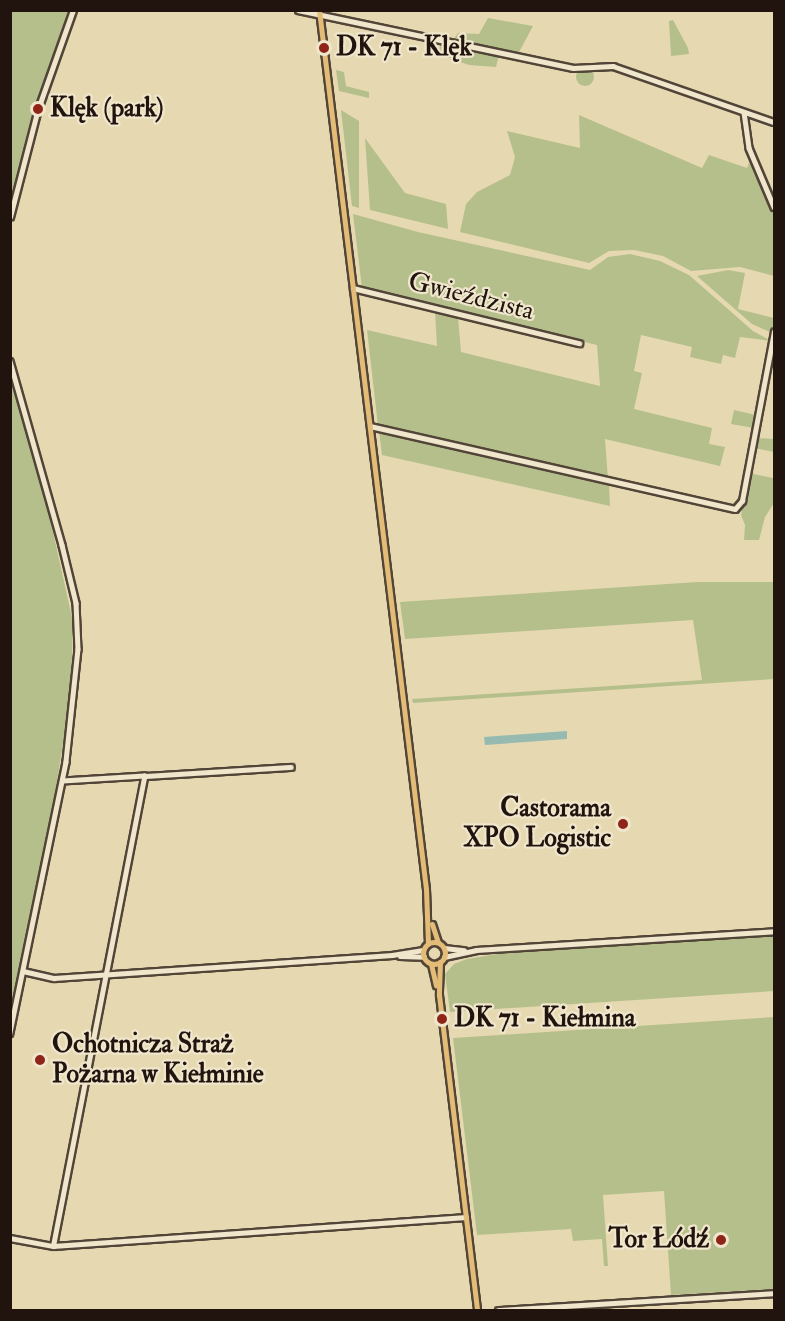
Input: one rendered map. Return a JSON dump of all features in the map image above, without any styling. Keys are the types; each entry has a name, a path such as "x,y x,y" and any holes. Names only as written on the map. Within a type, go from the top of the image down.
{"main road":[{"path":"320,13 429,911 428,943 423,950 424,957 431,964 439,995 477,1311"},
{"path":"429,911 438,942 444,948 439,995"},
{"path":"428,943 438,942"},
{"path":"431,964 442,960"}],"street":[{"path":"10,217 38,110 73,10"},
{"path":"298,10 573,68 613,66 774,123"},
{"path":"744,112 749,148 774,207"},
{"name":"Gwieździsta","path":"353,288 579,343"},
{"path":"370,426 735,509 742,501 774,332"},
{"path":"10,361 56,519 77,612 77,678 63,780 10,1033"},
{"path":"63,780 291,767"},
{"path":"53,1246 144,776"},
{"path":"444,948 476,950 774,931"},
{"path":"22,971 54,978 392,955 423,950"},
{"path":"442,960 476,950"},
{"path":"392,955 424,957"},
{"path":"10,1238 53,1246 466,1217"},
{"path":"498,1311 774,1293"}],"green space":[{"path":"11,11 69,11 20,163 11,205"},
{"path":"488,18 533,26 518,54 453,40 458,33 479,34"},
{"path":"673,20 689,54 671,56 669,21"},
{"path":"441,42 499,55 496,67 469,65 438,54"},
{"path":"585,68 591,71 594,77 591,83 585,86 579,83 576,77 579,71"},
{"path":"336,70 344,72 346,86 369,92 369,98 339,91"},
{"path":"341,110 359,121 359,208 352,206"},
{"path":"579,115 702,168 709,155 747,168 751,158 774,213 774,276 740,267 691,271 663,256 634,250 609,251 589,263 460,232 466,204 477,192 510,175 515,157 507,131 580,148"},
{"path":"365,138 405,193 446,204 448,229 370,210"},
{"path":"353,214 418,232 590,270 608,257 630,254 660,261 689,275 753,331 771,341 740,337 735,358 723,355 721,364 690,357 692,347 641,335 634,371 642,373 634,409 712,428 709,444 725,447 720,466 605,439 608,479 378,426 367,330 437,346 435,311 458,317 461,352 600,386 597,345 362,288"},
{"path":"728,270 745,273 738,309 774,318 772,333 752,324 697,276"},
{"path":"11,376 45,496 73,622 71,693 54,800 11,1017"},
{"path":"734,410 756,415 754,428 731,424"},
{"path":"379,431 609,485 610,506 382,455"},
{"path":"756,438 774,439 774,452 754,448"},
{"path":"774,472 774,503 765,517 759,540 744,540 745,525 741,515 749,473 773,478"},
{"path":"697,582 774,582 774,679 413,703 412,699 702,680 693,620 405,639 400,602"},
{"path":"774,933 774,991 450,1012 445,974 454,964 467,959 503,953"},
{"path":"774,1017 774,1289 671,1295 664,1191 603,1195 608,1266 604,1266 602,1239 573,1241 571,1229 477,1235 453,1038"}],"water":[{"path":"567,731 567,739 485,745 484,737"}],"place":[{"name":"DK 71 - Klęk","path":"324,48"},
{"name":"Klęk (park)","path":"38,109"},
{"name":"Castorama XPO Logistic","path":"623,824"},
{"name":"DK 71 - Kiełmina","path":"442,1019"},
{"name":"Ochotnicza Straż Pożarna w Kiełminie","path":"40,1060"},
{"name":"Tor Łódź","path":"721,1240"}]}
